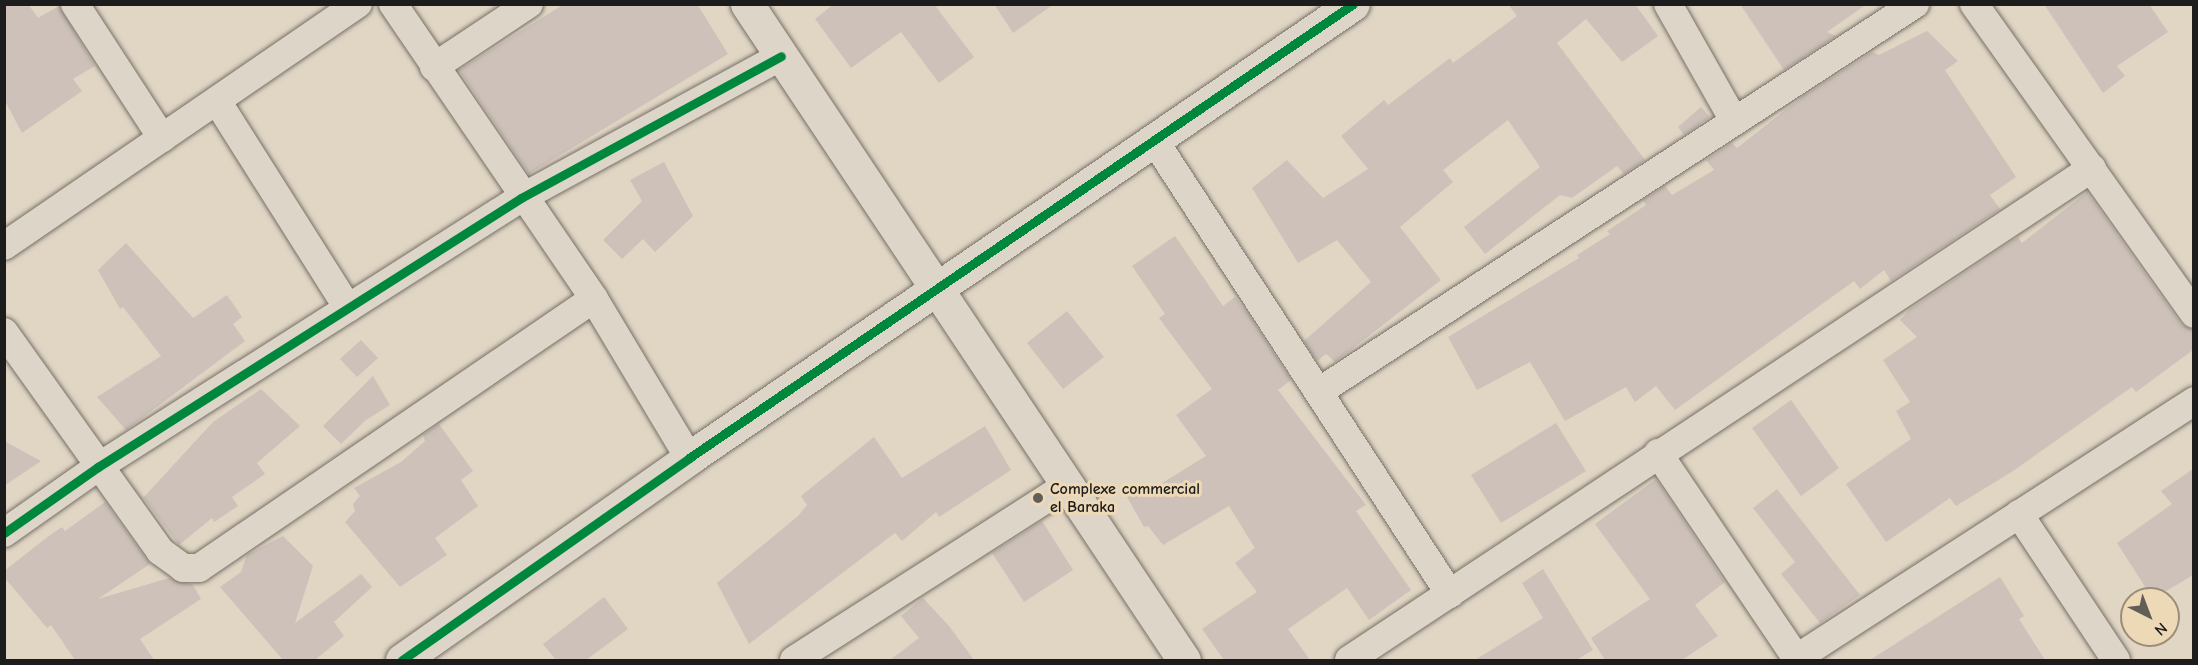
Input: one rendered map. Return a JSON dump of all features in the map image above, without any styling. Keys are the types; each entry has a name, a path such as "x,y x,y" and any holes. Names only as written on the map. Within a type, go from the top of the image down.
{"street":[{"path":"75,4 162,138"},
{"path":"4,246 358,4"},
{"path":"393,4 521,198 594,299 689,458"},
{"path":"434,67 530,4"},
{"path":"402,660 689,458 1353,4"},
{"path":"1668,4 1733,119"},
{"path":"1320,391 1733,119 1915,4"},
{"path":"1974,4 2193,314"},
{"path":"758,9 781,56 938,287 1184,660"},
{"path":"4,533 98,467 521,198 781,56"},
{"path":"217,101 348,308"},
{"path":"1154,140 1320,391 1450,594"},
{"path":"1349,660 1658,453 2092,168"},
{"path":"4,332 98,467 170,561 183,568 199,568 594,299"},
{"path":"1658,453 1796,660 2193,401"},
{"path":"794,660 1068,485"},
{"path":"2019,514 2116,660"}],"building":[{"path":"4,4 28,4 38,18 59,6 95,66 73,79 82,91 22,133 4,99"},
{"path":"564,4 697,4 728,54 529,174 459,70"},
{"path":"834,4 940,4 936,7 974,57 939,83 901,32 851,68 815,19"},
{"path":"994,4 1054,4 1013,33"},
{"path":"1508,4 1635,4 1658,36 1622,62 1586,19 1557,43 1645,160 1624,174 1617,166 1572,198 1560,195 1485,254 1464,227 1540,167 1508,120 1443,170 1453,182 1400,227 1441,280 1335,362 1326,354 1317,361 1304,341 1371,282 1337,240 1298,263 1252,188 1287,160 1323,198 1368,169 1341,136 1384,100 1388,105 1450,58 1453,63 1517,16"},
{"path":"1740,4 1867,4 1827,32 1836,36 1784,70"},
{"path":"2044,4 2149,4 2168,32 2117,66 2125,76 2103,93"},
{"path":"1927,31 1958,61 1945,70 2016,177 1990,195 2000,209 1891,281 1884,270 1860,289 1854,281 1675,410 1656,386 1635,402 1626,387 1565,421 1530,362 1477,390 1448,337 1579,258 1577,255 1610,234 1607,231 1646,205 1643,200 1665,186 1672,195 1714,170 1706,160 1732,143 1737,148 1802,97 1872,52 1879,55"},
{"path":"1701,107 1710,117 1684,135 1678,127"},
{"path":"664,162 693,216 655,252 643,239 622,259 603,240 642,201 630,180"},
{"path":"2087,192 2181,324 2193,330 2193,350 2136,392 2132,387 2013,471 1956,506 1950,498 1886,542 1846,484 1911,439 1896,411 1910,402 1883,360 1917,337 1900,320 1910,309 2018,237 2022,243"},
{"path":"1175,236 1223,306 1235,297 1249,315 1291,380 1278,390 1366,505 1356,511 1411,590 1369,620 1347,588 1288,629 1310,660 1224,660 1202,629 1257,592 1235,563 1255,548 1229,506 1163,545 1148,526 1144,527 1127,497 1148,485 1151,490 1206,456 1176,415 1212,389 1159,318 1165,314 1132,266"},
{"path":"126,243 193,318 227,295 242,317 233,324 245,341 126,430 97,397 161,356 123,307 120,309 98,270"},
{"path":"1067,311 1104,357 1063,389 1027,343"},
{"path":"361,340 378,358 357,377 340,359"},
{"path":"373,376 390,405 366,420 341,444 323,426"},
{"path":"261,389 300,426 257,463 265,474 232,497 238,506 214,522 212,518 179,545 143,498 213,422"},
{"path":"1791,400 1839,468 1801,496 1752,428"},
{"path":"1556,423 1586,471 1501,523 1471,475"},
{"path":"439,424 473,471 461,480 478,506 435,538 447,555 400,587 345,522 355,511 353,504 360,496 354,488 401,462 425,441 423,435"},
{"path":"985,426 1011,470 939,517 936,512 902,541 895,533 749,644 717,583 798,516 807,505 801,496 874,437 902,478"},
{"path":"4,441 41,461 4,486"},
{"path":"2193,469 2193,575 2173,587 2145,587 2117,543 2172,504 2161,491"},
{"path":"1656,479 1725,582 1695,605 1718,636 1682,660 1605,660 1591,638 1650,599 1595,524"},
{"path":"1777,489 1860,595 1820,623 1781,574 1795,562 1753,508"},
{"path":"105,502 150,564 98,599 169,578 193,585 201,599 140,639 154,660 75,660 51,625 47,628 4,577 4,571 50,535 62,527 65,531"},
{"path":"1042,521 1073,570 1024,602 992,553"},
{"path":"283,536 313,566 295,623 361,574 372,587 334,622 344,636 315,660 283,660 220,587 241,572 247,555"},
{"path":"1543,569 1593,650 1576,660 1475,660 1543,618 1522,583"},
{"path":"2000,577 2024,616 2019,619 2045,660 1870,660"},
{"path":"604,597 628,629 586,660 556,660 543,644"},
{"path":"923,598 949,626 974,660 890,660 919,638 901,616"}],"cycle path":[{"path":"402,660 689,458 1353,4"},
{"path":"4,533 98,467 521,198 781,56"}],"place":[{"name":"Complexe commercial el Baraka","path":"1038,498"}]}
